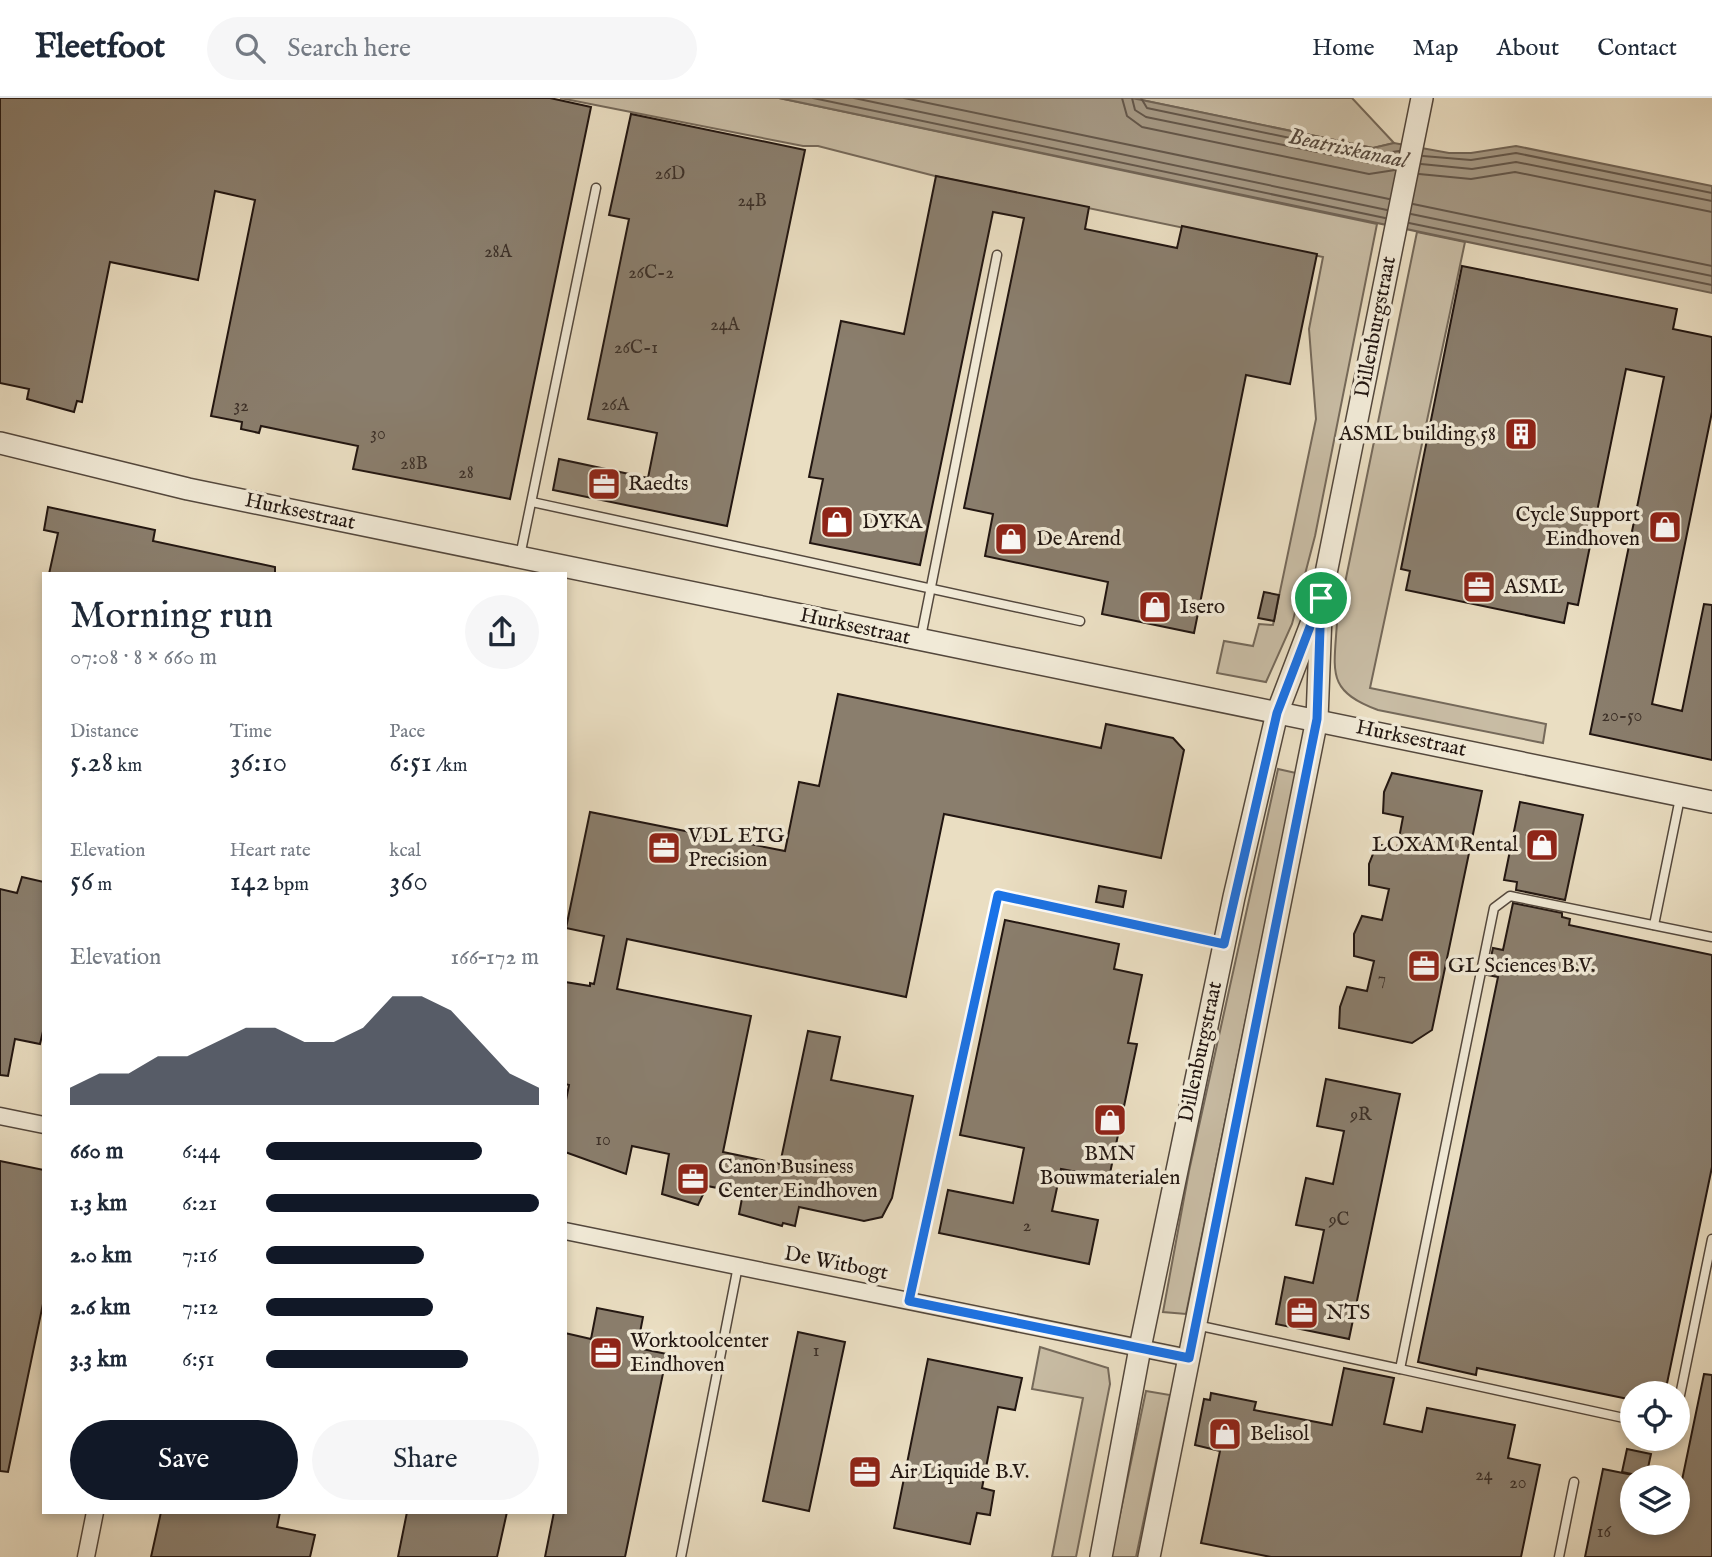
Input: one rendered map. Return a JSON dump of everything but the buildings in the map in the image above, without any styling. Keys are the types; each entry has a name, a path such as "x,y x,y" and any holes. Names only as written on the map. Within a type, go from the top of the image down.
{"street":[{"name":"Dillenburgstraat","path":"1101,1557 1140,1348 1224,944 1277,713 1321,598 1422,98"},
{"name":"Hurksestraat","path":"0,443 188,489 1712,802"},
{"name":"Dillenburgstraat","path":"1149,1557 1317,719 1321,598"},
{"path":"0,1116 42,1125"},
{"name":"De Witbogt","path":"567,1231 1140,1348"},
{"path":"1140,1348 1189,1358"},
{"path":"86,1557 95,1514"}],"lane":[{"path":"520,558 596,188"},
{"path":"920,640 997,255"},
{"path":"532,502 1080,621"},
{"path":"1654,925 1680,796"},
{"path":"909,1301 998,895 1224,944"},
{"path":"1400,1369 1494,908 1510,896 1712,937"},
{"path":"1683,1381 1712,1239"},
{"path":"681,1557 738,1266"},
{"path":"1196,1325 1620,1417"},
{"path":"1559,1557 1574,1482"}],"shaded area":[{"path":"560,98 779,98 1377,224 1315,536 1292,624 1266,682 1217,673 1224,641 1253,646 1259,624 1273,625 1316,419 1309,329 1323,257 935,176 818,146 803,146"},
{"path":"1132,98 1352,98 1394,143 1373,148"},
{"path":"1417,232 1465,242 1370,688 1546,724 1543,743 1378,710 1349,695 1337,678 1337,622"},
{"path":"1278,769 1296,773 1186,1314 1163,1312 1189,1171"},
{"path":"1040,1347 1108,1368 1110,1384 1076,1557 1052,1557 1083,1398 1032,1389"},
{"path":"1146,1391 1170,1395 1136,1557 1111,1557"}],"water":[{"name":"Beatrixkanaal","path":"779,98 1132,98 1373,148 1394,143 1449,153 1471,153 1516,146 1712,186 1712,293"}],"place":[{"name":"ASML building 58","path":"1521,434"},
{"name":"Raedts","path":"604,484"},
{"name":"DYKA","path":"837,522"},
{"name":"Cycle Support Eindhoven","path":"1665,527"},
{"name":"De Arend","path":"1011,539"},
{"name":"ASML","path":"1479,587"},
{"name":"Isero","path":"1155,607"},
{"name":"LOXAM Rental","path":"1542,845"},
{"name":"VDL ETG Precision","path":"664,848"},
{"name":"GL Sciences B.V.","path":"1424,966"},
{"name":"BMN Bouwmaterialen","path":"1110,1120"},
{"name":"Canon Business Center Eindhoven","path":"693,1179"},
{"name":"NTS","path":"1302,1313"},
{"name":"Worktoolcenter Eindhoven","path":"606,1353"},
{"name":"Belisol","path":"1225,1434"},
{"name":"Air Liquide B.V.","path":"865,1472"}],"route":[{"path":"1321,598 1317,719 1189,1358 909,1301 998,895 1224,944 1277,713 1321,598"}]}
